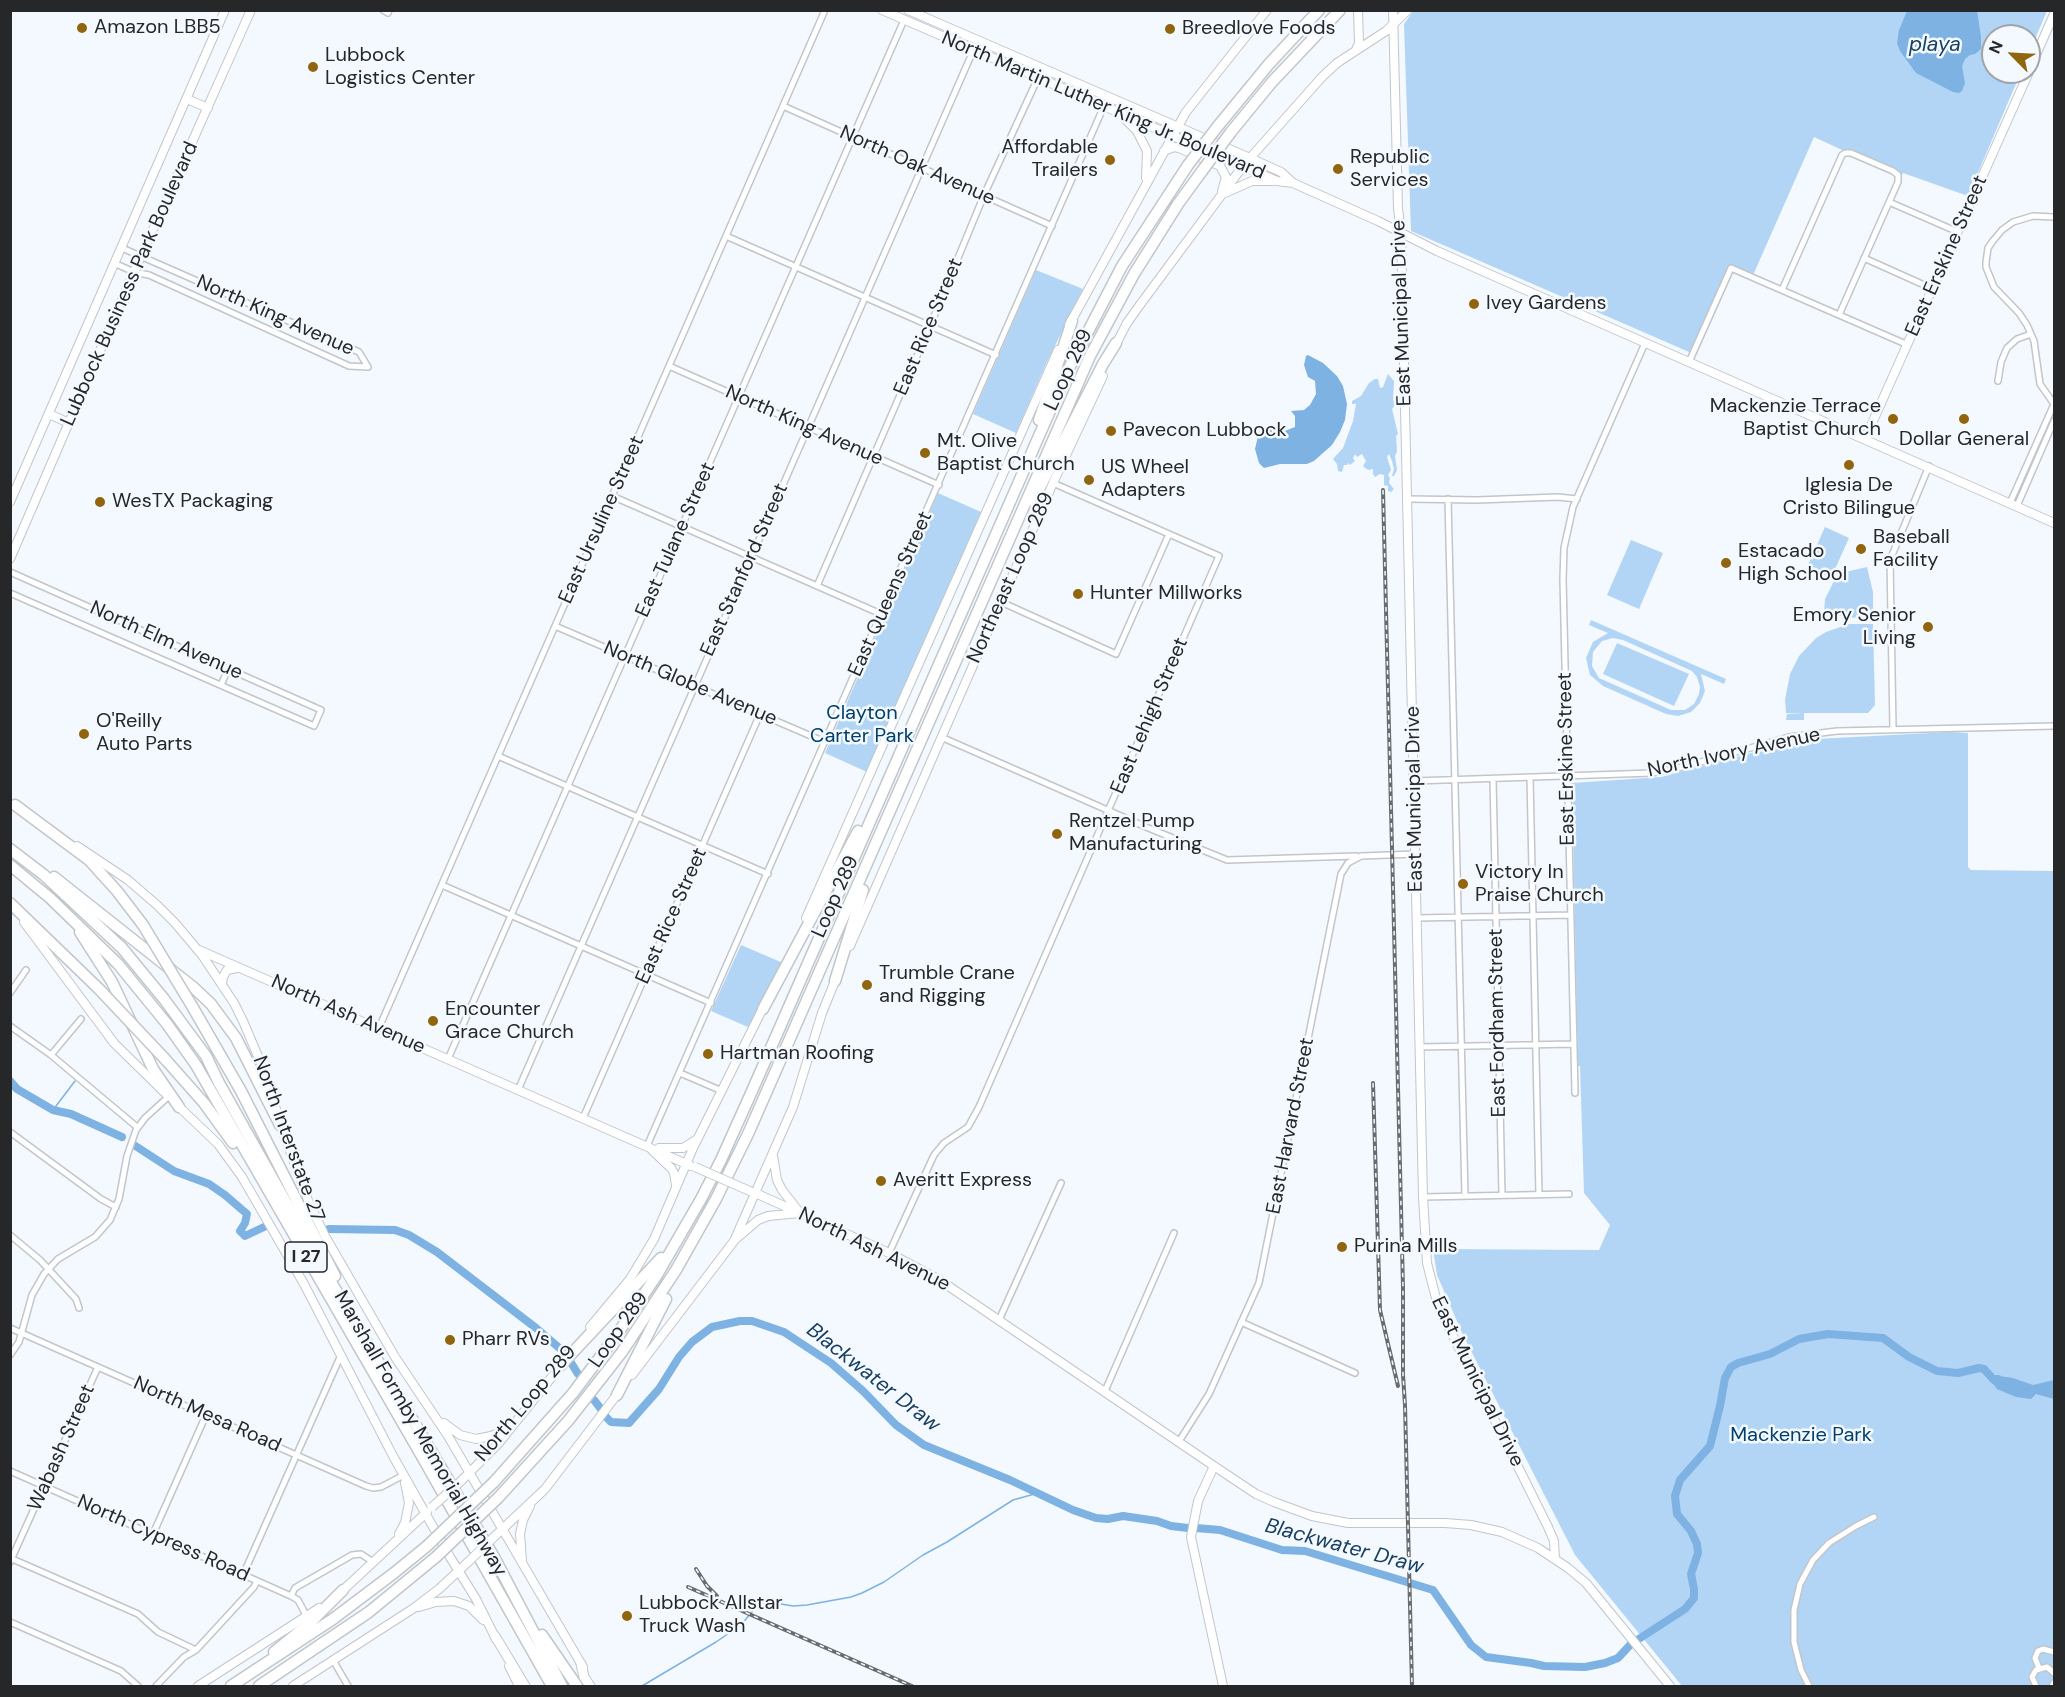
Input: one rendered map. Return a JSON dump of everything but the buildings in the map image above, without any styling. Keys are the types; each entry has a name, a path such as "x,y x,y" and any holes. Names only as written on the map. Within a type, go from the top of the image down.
{"highway":[{"name":"Loop 289","path":"229,1686 293,1647 343,1612 427,1546 494,1482 573,1393 616,1336 657,1275 701,1198 729,1142 1086,332 1132,250 1188,165 1269,64 1319,10"},
{"name":"Loop 289","path":"259,1686 369,1612 436,1557 498,1498 568,1421 648,1315 702,1226 748,1134 1074,391 1113,311 1166,223 1231,132 1272,82 1340,10"},
{"path":"981,566 1049,393 1072,321"},
{"path":"997,567 1116,343"},
{"path":"835,981 858,903 912,772 931,718"},
{"path":"763,1009 909,732"},
{"path":"13,804 88,860 117,891 143,925 254,1116 369,1347"},
{"path":"10,847 76,893 211,1004 236,1038 280,1125"},
{"name":"Marshall Formby Memorial Highway","path":"10,847 105,931 143,972 206,1056 219,1083 369,1347 494,1557 562,1686"},
{"name":"Marshall Formby Memorial Highway","path":"10,866 27,877 118,964 180,1041 200,1071 552,1686"},
{"path":"10,903 99,989 165,1059 218,1121 285,1219"},
{"path":"72,919 112,982 153,1069 179,1107"},
{"path":"561,1365 662,1257 701,1198"},
{"path":"617,1395 690,1255 702,1226"},
{"path":"494,1557 554,1654 577,1686"},
{"path":"229,1686 304,1628 343,1590"},
{"path":"541,1666 547,1686"}],"main road":[{"name":"Lubbock Business Park Boulevard","path":"10,502 225,10"},
{"name":"Lubbock Business Park Boulevard","path":"10,559 141,256 251,10"},
{"name":"North Martin Luther King Jr. Boulevard","path":"882,10 1277,181 1293,183"},
{"name":"North Martin Luther King Jr. Boulevard","path":"908,10 1250,158 1281,172 1293,183 1401,233 2055,523"},
{"path":"687,1164 809,911 1072,321 1178,126 1201,91 1267,10"},
{"path":"1356,50 1359,43 1358,10"},
{"name":"East Municipal Drive","path":"1393,10 1398,207 1401,233 1426,1263 1438,1306 1548,1527 1554,1541 1556,1559"},
{"name":"Northeast Loop 289","path":"754,1193 793,1107 822,1013 835,981 1116,343 1142,302 1250,158 1322,76 1394,25 1408,10"},
{"name":"East Erskine Street","path":"2041,45 2055,14"},
{"name":"East Erskine Street","path":"1865,440 2024,84"},
{"path":"1094,91 1104,106 1129,122 1143,139 1148,165 1142,191"},
{"path":"187,99 208,108"},
{"path":"1164,152 1169,148 1179,148 1220,166 1226,177 1221,195"},
{"path":"1221,195 1232,188 1252,181 1277,181"},
{"path":"49,414 69,423"},
{"name":"North Interstate 27","path":"13,804 128,880 175,923 198,949 222,984 252,1039 269,1085 280,1125 319,1224 395,1357 469,1472 499,1533 523,1566 596,1686"},
{"path":"10,908 38,939 114,1043 218,1144 236,1167 304,1284 425,1514 476,1599 519,1686"},
{"name":"North Ash Avenue","path":"198,949 889,1253 949,1286 1256,1494 1293,1511 1362,1524 1471,1525 1514,1537 1556,1559 1586,1583 1670,1686"},
{"path":"222,984 227,970 240,968"},
{"path":"648,1147 677,1149 698,1139"},
{"path":"648,1147 671,1168 676,1187"},
{"path":"773,1154 777,1180 800,1213"},
{"name":"North Loop 289","path":"198,1686 308,1617 343,1590 498,1444 561,1365 567,1354 636,1270 654,1239 687,1164"},
{"path":"734,1241 754,1193"},
{"path":"292,1686 414,1608 468,1562 532,1502 560,1472 734,1241 749,1227 768,1216 800,1213"},
{"path":"433,1414 451,1430 468,1437 483,1438 511,1428"},
{"path":"1214,1467 1198,1501 1191,1537 1223,1686"},
{"path":"389,1547 400,1532 408,1515 409,1503 404,1475"},
{"path":"523,1566 520,1534 523,1520 532,1502"},
{"path":"414,1608 445,1601 462,1603 478,1613 495,1636 525,1686"},
{"path":"581,1664 584,1677 590,1686"}],"street":[{"name":"East Ursuline Street","path":"378,1030 825,10"},
{"name":"East Tulane Street","path":"448,1059 904,20"},
{"name":"East Stanford Street","path":"518,1090 973,51"},
{"name":"East Rice Street","path":"817,586 984,195 1042,69"},
{"name":"North Oak Avenue","path":"783,106 1052,225"},
{"name":"East Queens Street","path":"648,1147 1104,106"},
{"path":"1782,290 1840,158 1845,153 1851,153 1893,171 1898,175 1898,182 1839,315"},
{"path":"1889,202 1958,232"},
{"path":"2014,505 2054,404 2039,382 2036,352 2031,334 2019,313 1994,287 1986,267 1987,253 1992,242 2002,230 2019,218 2055,217"},
{"path":"726,236 996,355"},
{"name":"North King Avenue","path":"114,263 134,272 148,274 349,366 368,367 359,352 122,248"},
{"path":"1864,258 1933,289"},
{"path":"1689,362 1731,268 1908,345"},
{"path":"1998,381 2001,362 2007,348 2017,339 2031,334"},
{"name":"East Erskine Street","path":"1575,1093 1563,562 1569,521 1577,499 1645,343"},
{"name":"North King Avenue","path":"669,366 939,485"},
{"path":"2014,505 2055,421"},
{"path":"1893,729 1890,560 1929,466"},
{"path":"1001,602 1116,654 1169,534 1053,483"},
{"path":"612,496 881,614"},
{"path":"1408,499 1558,497 1577,499"},
{"path":"1448,500 1465,1196"},
{"name":"East Lehigh Street","path":"889,1253 934,1155 944,1143 964,1131 973,1120 1219,556 1169,534"},
{"name":"North Elm Avenue","path":"10,572 321,710 314,726 10,593"},
{"name":"North Globe Avenue","path":"555,626 825,742"},
{"path":"222,685 228,669"},
{"name":"East Rice Street","path":"583,1118 760,714"},
{"name":"North Ivory Avenue","path":"1414,781 1615,775 1666,771 1796,736 1837,731 2055,726"},
{"path":"941,737 1227,860 1416,854"},
{"path":"498,756 768,874"},
{"path":"1530,777 1539,1194"},
{"name":"East Fordham Street","path":"1493,779 1502,1195"},
{"name":"East Harvard Street","path":"1178,1443 1209,1394 1262,1274 1338,881 1348,863 1361,856"},
{"path":"442,885 711,1003"},
{"path":"1417,918 1570,915"},
{"path":"10,993 26,970"},
{"path":"51,1054 81,1019"},
{"path":"10,1026 51,1054 137,1127"},
{"path":"1420,1047 1574,1044"},
{"path":"680,1073 722,1092"},
{"path":"10,1355 22,1333 32,1295 48,1269 58,1259 95,1237 110,1220 121,1194 127,1156 137,1127 168,1096"},
{"path":"11,1134 101,1199 116,1207"},
{"path":"999,1320 1061,1183"},
{"path":"1423,1197 1569,1194"},
{"path":"1105,1391 1174,1233"},
{"path":"10,1235 31,1250 76,1299 79,1308"},
{"path":"1241,1322 1355,1373"},
{"name":"North Mesa Road","path":"10,1328 370,1488 381,1487 404,1475"},
{"path":"243,1575 341,1355"},
{"name":"Wabash Street","path":"11,1559 98,1367"},
{"path":"153,1534 206,1415"},
{"name":"North Cypress Road","path":"10,1471 291,1596 298,1600 308,1617"},
{"path":"1809,1686 1801,1670 1794,1642 1794,1610 1800,1584 1810,1566 1829,1543 1874,1517"},
{"path":"291,1596 296,1588 352,1555 361,1554 373,1562"},
{"path":"11,1559 138,1614 158,1632 196,1650"},
{"path":"156,1686 184,1657 196,1650 257,1581"},
{"path":"10,1622 121,1671 138,1686"},
{"path":"2039,1668 2036,1658 2038,1651 2043,1649 2055,1652"},
{"path":"333,1660 348,1686"},
{"path":"2036,1686 2032,1677 2039,1668 2047,1667 2054,1672"}],"green space":[{"path":"1414,10 2047,11 2041,25 1981,24 1981,84 2016,84 1968,196 1903,173 1901,177 1814,137 1754,273 1733,272 1696,355 1411,231 1404,24"},
{"path":"1036,270 1083,289 1046,364 1016,433 973,414"},
{"path":"1388,374 1394,381 1393,400 1396,404 1392,409 1398,434 1395,456 1397,470 1394,476 1392,476 1394,469 1389,454 1387,457 1391,470 1388,475 1389,483 1394,489 1391,492 1388,491 1388,486 1384,485 1384,475 1380,474 1375,477 1373,469 1369,470 1363,466 1366,461 1362,454 1357,457 1355,454 1353,458 1355,461 1350,465 1348,463 1344,465 1342,472 1338,471 1333,459 1343,448 1353,421 1356,404 1352,404 1352,401 1361,396 1369,383 1375,379 1378,379 1380,388 1383,387"},
{"name":"Clayton Carter Park","path":"938,493 981,512 867,772 825,753"},
{"path":"1825,527 1849,538 1831,578 1807,567"},
{"path":"1631,540 1663,553 1639,609 1607,595"},
{"path":"1867,567 1873,592 1873,610 1867,616 1851,618 1824,613 1825,599 1834,581 1845,572"},
{"path":"1591,620 1726,679 1724,684 1701,674 1705,691 1700,703 1691,712 1678,716 1666,714 1603,686 1590,675 1586,658 1593,642 1608,633 1589,625","holes":["1613,638 1623,640 1692,671 1700,687 1694,704 1685,710 1671,710 1599,678 1592,666 1593,652 1602,641"]},
{"path":"1849,624 1873,624 1875,705 1868,713 1804,713 1804,720 1786,720 1787,714 1803,713 1786,713 1785,700 1790,674 1799,656 1816,638"},
{"path":"1617,643 1689,674 1674,706 1603,674"},
{"name":"Mackenzie Park","path":"1968,733 1968,867 1971,870 2054,871 2054,1686 1682,1686 1575,1555 1463,1335 1437,1275 1433,1249 1599,1250 1610,1225 1584,1193 1580,1066 1578,1066 1572,783 1661,777 1781,745 1816,739"},
{"path":"741,945 783,963 748,1027 711,1011"}],"water":[{"name":"playa","path":"1977,10 1981,49 1965,59 1962,66 1965,83 1959,93 1916,73 1900,51 1897,43 1899,30 1907,11"},
{"path":"1308,355 1323,363 1337,376 1343,386 1347,404 1345,420 1332,445 1314,461 1307,464 1280,464 1264,468 1259,463 1255,449 1259,432 1266,427 1282,432 1295,427 1295,416 1291,411 1304,410 1316,394 1315,381 1308,377 1304,365"},
{"path":"1992,1375 2013,1378 2033,1385 2054,1380 2054,1399 2036,1394 2031,1399 2016,1397 1997,1389 1990,1380 1989,1377"}],"waterway":[{"name":"Blackwater Draw","path":"10,1081 17,1089 53,1110 71,1114 122,1137"},
{"path":"53,1110 75,1081"},
{"name":"Blackwater Draw","path":"134,1145 174,1171 209,1184 225,1195 247,1214 240,1231 245,1236 264,1227"},
{"name":"Blackwater Draw","path":"329,1229 395,1230 409,1235 437,1252 564,1352"},
{"name":"Blackwater Draw","path":"606,1417 611,1422 629,1423 659,1389 679,1357 692,1342 712,1327 752,1321 784,1332 831,1363 863,1391 896,1425 924,1445 1096,1518 1108,1519 1123,1516 1188,1528"},
{"name":"Blackwater Draw","path":"1196,1528 1220,1530 1282,1550 1305,1551 1433,1590 1471,1645 1486,1657 1544,1666 1585,1667 1618,1658 1631,1644 1685,1609 1694,1598 1691,1574 1698,1553 1697,1544 1691,1531 1677,1514 1675,1496 1680,1480 1710,1446 1725,1378 1731,1367 1770,1354 1799,1339 1828,1334 1883,1338 1909,1357 1937,1371 1958,1373 1979,1368 1984,1369 1994,1380 1998,1379"},
{"name":"Blackwater Draw","path":"570,1361 578,1374"},
{"name":"Blackwater Draw","path":"594,1400 601,1409"},
{"path":"642,1686 741,1625 762,1603 807,1605 862,1593 884,1582 923,1555 1013,1500 1038,1493"}],"railway":[{"path":"1383,490 1412,1686"},
{"path":"1373,1083 1380,1310 1398,1386"},
{"path":"696,1569 717,1596"},
{"path":"688,1587 912,1686"}],"place":[{"name":"Amazon LBB5","path":"82,28"},
{"name":"Breedlove Foods","path":"1170,29"},
{"name":"Lubbock Logistics Center","path":"313,67"},
{"name":"Affordable Trailers","path":"1110,160"},
{"name":"Republic Services","path":"1338,169"},
{"name":"Ivey Gardens","path":"1474,304"},
{"name":"Mackenzie Terrace Baptist Church","path":"1893,419"},
{"name":"Dollar General","path":"1964,419"},
{"name":"Pavecon Lubbock","path":"1111,431"},
{"name":"Mt. Olive Baptist Church","path":"925,453"},
{"name":"Iglesia De Cristo Bilingue","path":"1849,465"},
{"name":"US Wheel Adapters","path":"1089,480"},
{"name":"WesTX Packaging","path":"100,502"},
{"name":"Baseball Facility","path":"1861,549"},
{"name":"Estacado High School","path":"1726,563"},
{"name":"Hunter Millworks","path":"1078,594"},
{"name":"Emory Senior Living","path":"1928,627"},
{"name":"O'Reilly Auto Parts","path":"84,734"},
{"name":"Rentzel Pump Manufacturing","path":"1057,834"},
{"name":"Victory In Praise Church","path":"1463,884"},
{"name":"Trumble Crane and Rigging","path":"867,985"},
{"name":"Encounter Grace Church","path":"433,1021"},
{"name":"Hartman Roofing","path":"708,1054"},
{"name":"Averitt Express","path":"881,1181"},
{"name":"Purina Mills","path":"1342,1247"},
{"name":"Pharr RVs","path":"450,1340"},
{"name":"Lubbock Allstar Truck Wash","path":"627,1616"}]}
